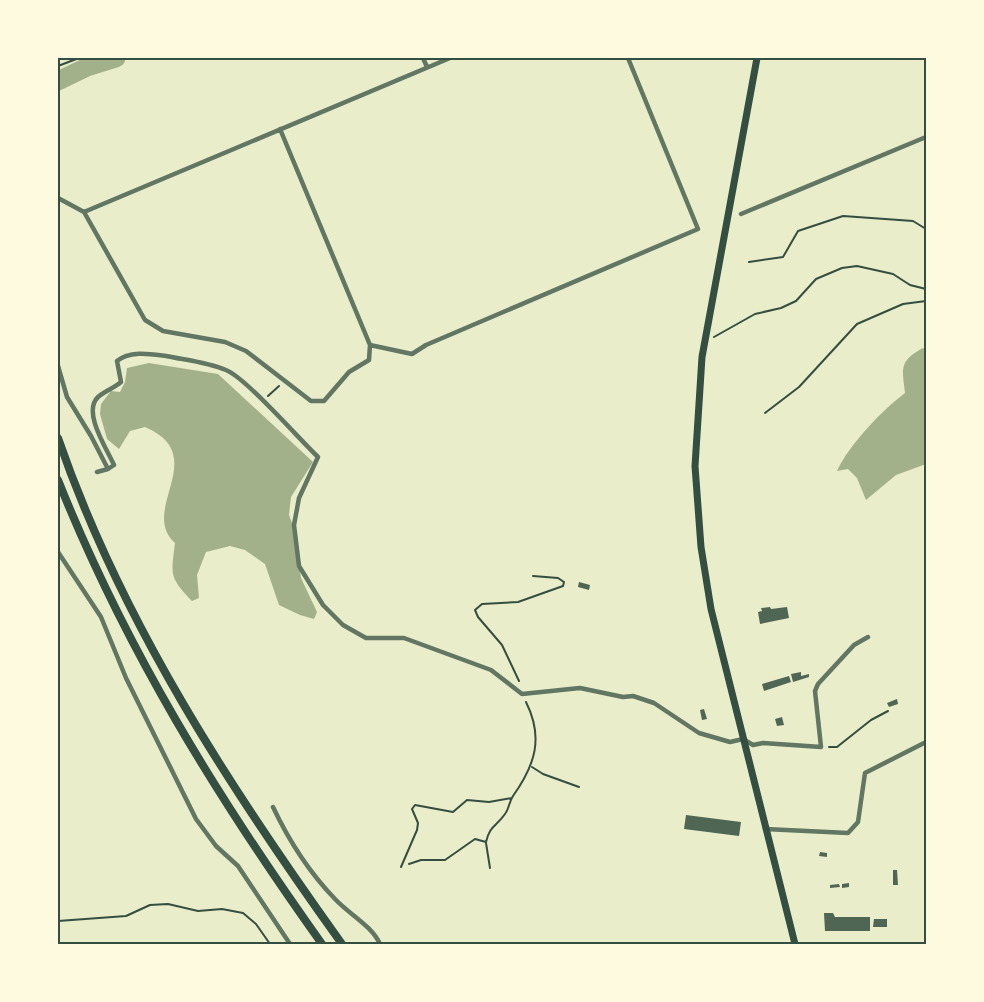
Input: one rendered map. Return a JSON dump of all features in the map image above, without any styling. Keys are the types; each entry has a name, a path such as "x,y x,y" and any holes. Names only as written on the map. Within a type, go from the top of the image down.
{"highway":[{"path":"58,438 116,574 178,694 264,834 342,944"},
{"path":"58,480 104,588 163,701 251,842 322,944"}],"main road":[{"path":"757,58 702,357 695,466 701,547 711,609 795,944"}],"street":[{"path":"423,58 427,67"},
{"path":"84,212 450,58"},
{"path":"370,345 412,354 426,346 698,229 628,58"},
{"path":"58,198 84,212 145,320 163,331 225,342 246,351 311,401 324,401 349,372 369,360 370,345 280,129"},
{"path":"741,214 926,137"},
{"path":"97,472 114,465 92,417 98,397 112,390 121,382 117,361 134,354 150,354 228,370 262,400 318,457 304,492 299,498 294,525 298,566 323,605 343,625 366,638 404,638 491,670 522,694 580,688 623,697 633,696 654,703 698,734 730,742 743,740 753,745 763,743 821,747 815,692 818,684 854,645 868,637"},
{"path":"58,366 67,397 91,436 108,469"},
{"path":"58,552 102,617 126,678 196,819 216,846 238,866 290,944"},
{"path":"765,829 848,833 858,822 865,773 926,742"},
{"path":"273,807 291,844 303,860 350,914 370,929 380,944"}],"path":[{"path":"58,66 79,58"},
{"path":"750,262 783,257 798,231 843,216 914,221 926,229"},
{"path":"710,339 755,314 781,308 796,301 816,279 842,268 857,266 894,274 910,285 926,289"},
{"path":"765,413 799,387 856,324 903,304 926,301"},
{"path":"262,400 285,381"},
{"path":"490,868 486,842 489,830 505,815 512,798 532,767 536,742 535,729 520,684 502,645 478,617 475,610 482,604 518,602 563,586 564,582 558,578 533,576"},
{"path":"821,747 837,747 871,720 888,711"},
{"path":"532,767 543,774 579,787"},
{"path":"401,867 418,823 412,809 415,805 453,812 467,800 489,802 512,798"},
{"path":"409,864 421,860 445,860 475,839 486,842"},
{"path":"58,921 126,916 150,905 168,904 198,911 222,909 243,913 256,924 270,944"}],"shaded area":[{"path":"923,348 926,351 926,464 896,475 866,500 857,478 848,469 837,471 858,439 886,409 905,393 903,371 906,361"},
{"path":"149,363 218,374 313,462 291,497 289,515 295,531 301,578 317,612 314,619 279,605 265,564 245,550 230,546 206,552 197,575 199,598 192,601 175,581 173,562 175,543 166,530 164,515 174,468 173,453 164,439 145,427 130,431 119,449 107,439 100,414 101,404 111,391 120,392 125,382 127,368"}],"building":[{"path":"579,582 590,585 589,590 578,587"},
{"path":"770,607 771,609 787,607 789,618 760,624 758,612 762,611 761,608"},
{"path":"801,672 801,676 809,674 809,677 793,682 791,674"},
{"path":"789,676 791,682 764,691 762,684"},
{"path":"897,699 898,704 889,707 887,703"},
{"path":"704,709 707,719 702,720 700,710"},
{"path":"782,717 784,725 777,726 775,719"},
{"path":"686,815 741,822 739,836 684,829"},
{"path":"820,852 827,853 827,857 819,856"},
{"path":"893,870 897,870 898,885 893,885"},
{"path":"849,883 849,887 842,888 842,884"},
{"path":"839,884 840,887 830,888 830,885"},
{"path":"824,913 833,913 835,917 870,917 870,931 825,931"},
{"path":"874,919 887,919 887,927 873,927"}],"waterway":[{"path":"58,81 87,67 116,58"}]}
